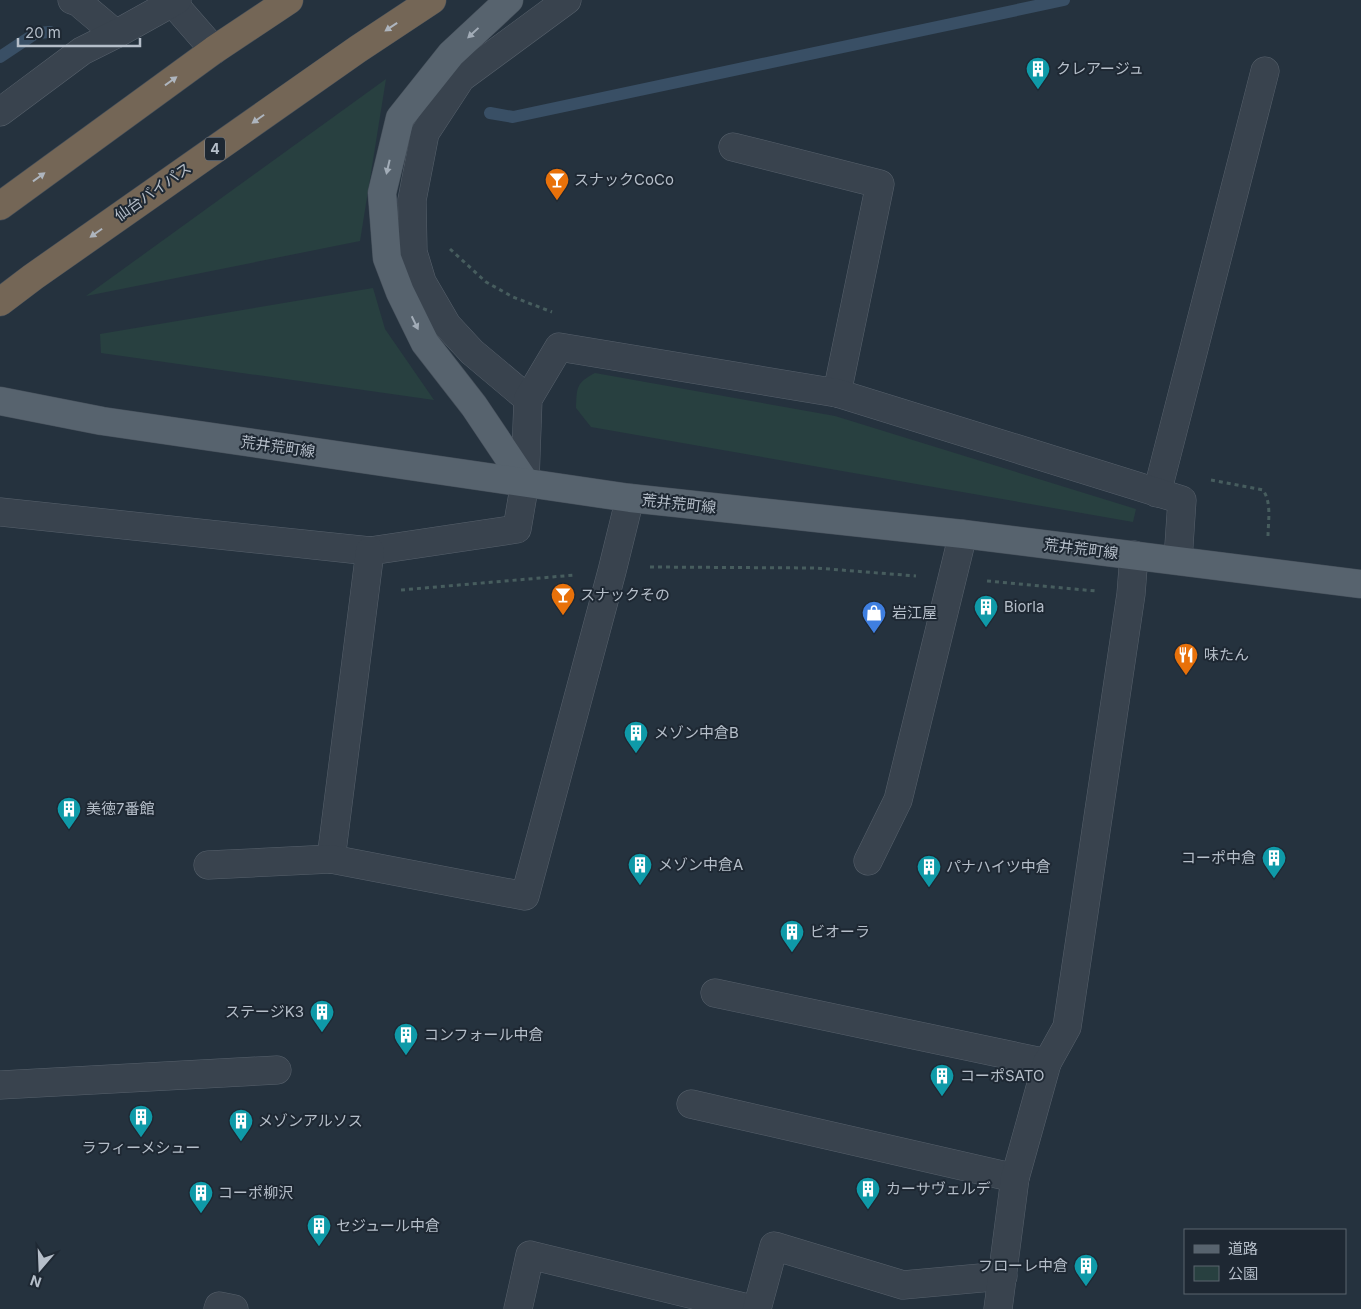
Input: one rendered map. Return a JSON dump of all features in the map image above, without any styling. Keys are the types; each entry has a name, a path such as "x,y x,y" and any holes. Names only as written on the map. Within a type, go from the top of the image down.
{"highway":[{"path":"0,206 214,50 289,0"},
{"name":"仙台バイパス","path":"0,302 341,61 432,0"}],"main road":[{"path":"509,0 451,54 400,118 382,194 387,258 400,292 425,344 474,406 525,482"},
{"name":"荒井荒町線","path":"0,401 112,423 630,498 963,534 1361,584"}],"street":[{"path":"72,0 78,2 116,34"},
{"path":"528,399 472,352 447,325 422,282 413,252 412,200 425,133 461,78 567,0"},
{"path":"0,112 82,51 175,2 214,50"},
{"path":"1157,493 1265,71"},
{"path":"733,147 880,184 837,393"},
{"path":"0,512 370,551 517,529 525,482 528,399 559,347 837,393 1182,500 1178,560"},
{"path":"208,865 332,859 525,896 630,498"},
{"path":"868,861 898,800 963,534"},
{"path":"332,859 370,551"},
{"path":"998,1309 1015,1178 1047,1063 1067,1027 1131,594 1134,555"},
{"path":"715,993 1047,1063"},
{"path":"0,1085 277,1070"},
{"path":"690,1104 1015,1178"},
{"path":"757,1309 774,1246 904,1285 1002,1276"},
{"path":"518,1309 530,1255 752,1309"},
{"path":"218,1309 219,1306 234,1309"}],"path":[{"path":"396,590 581,574"}],"green space":[{"path":"386,79 360,241 86,296"},
{"path":"373,288 385,329 434,400 101,353 100,334"},
{"path":"595,373 835,416 1136,509 1133,522 591,427 576,408 579,386 584,380"}],"waterway":[{"path":"490,113 513,117 1064,0"},
{"path":"0,57 36,33 50,32"}],"place":[{"name":"クレアージュ","path":"1038,90"},
{"name":"スナックCoCo","path":"557,201"},
{"name":"スナックその","path":"563,616"},
{"name":"Biorla","path":"986,628"},
{"name":"岩江屋","path":"874,634"},
{"name":"味たん","path":"1186,676"},
{"name":"メゾン中倉B","path":"636,754"},
{"name":"美徳7番館","path":"69,830"},
{"name":"コーポ中倉","path":"1274,879"},
{"name":"メゾン中倉A","path":"640,886"},
{"name":"パナハイツ中倉","path":"929,888"},
{"name":"ビオーラ","path":"792,953"},
{"name":"ステージK3","path":"322,1033"},
{"name":"コンフォール中倉","path":"406,1056"},
{"name":"コーポSATO","path":"942,1097"},
{"name":"ラフィーメシュー","path":"141,1138"},
{"name":"メゾンアルソス","path":"241,1142"},
{"name":"カーサヴェルデ","path":"868,1210"},
{"name":"コーポ柳沢","path":"201,1214"},
{"name":"セジュール中倉","path":"319,1247"},
{"name":"フローレ中倉","path":"1086,1287"}]}
